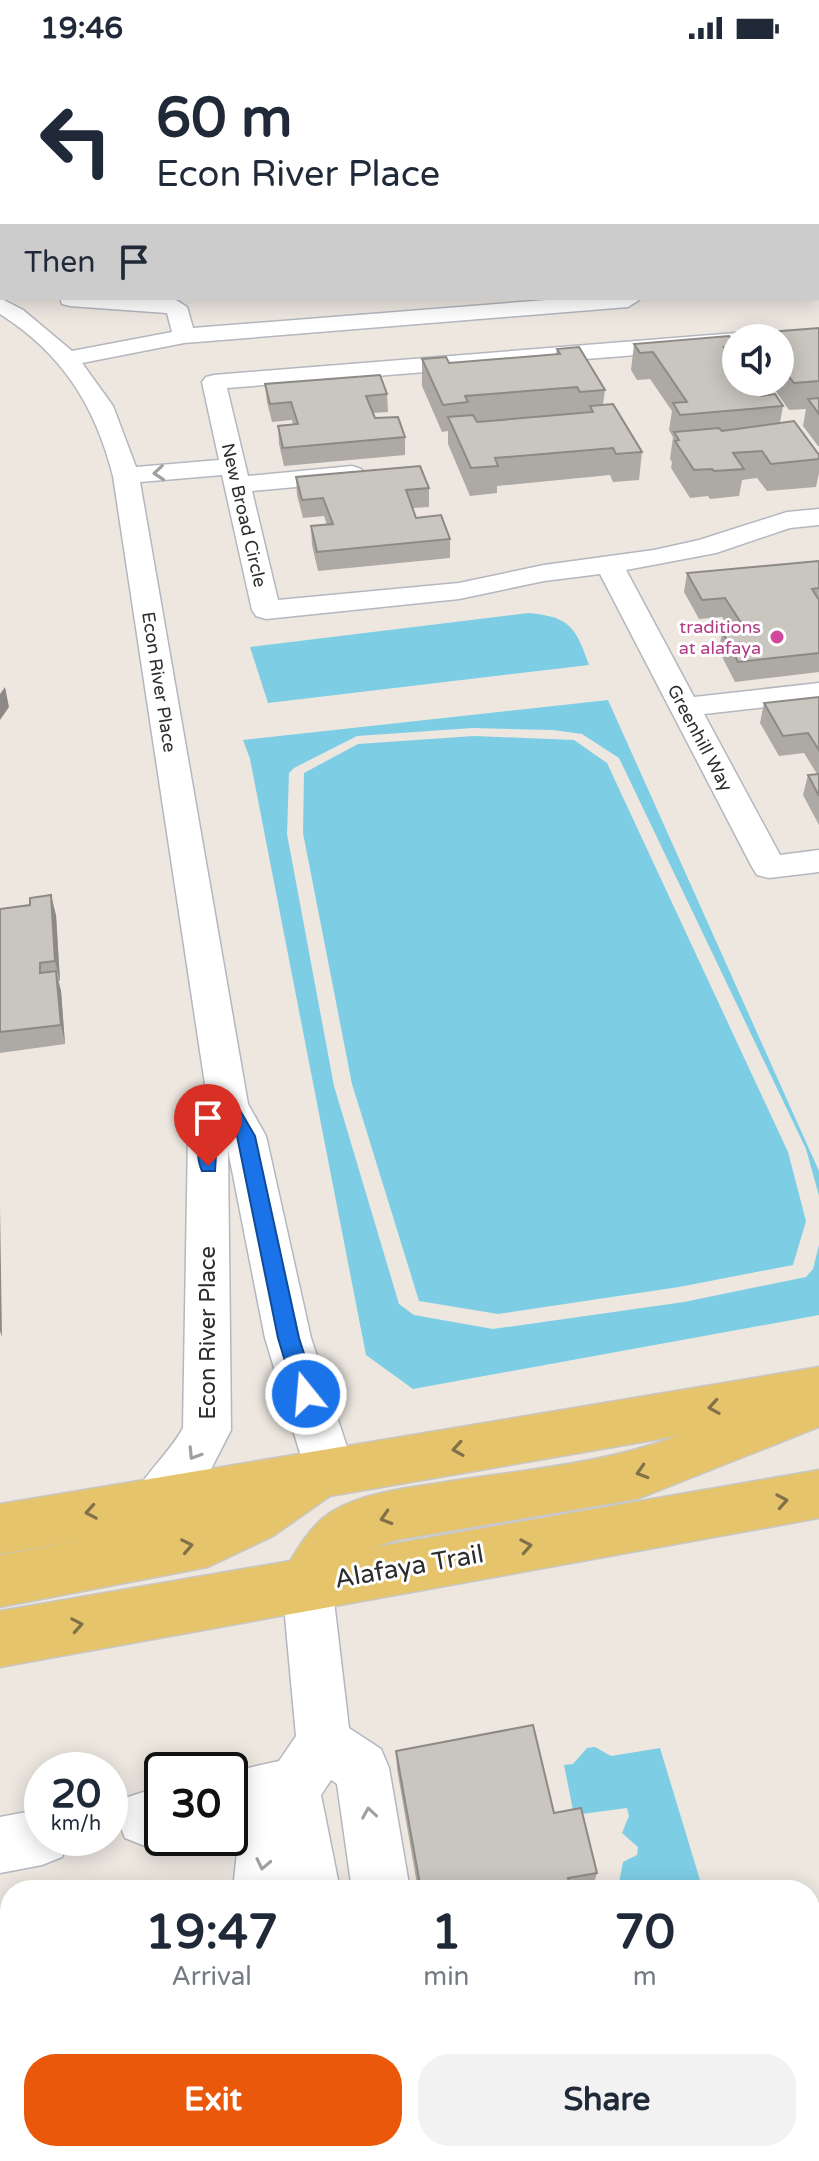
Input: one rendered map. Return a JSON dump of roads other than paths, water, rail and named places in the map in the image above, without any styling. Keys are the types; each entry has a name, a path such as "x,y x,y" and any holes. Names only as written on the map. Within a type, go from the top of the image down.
{"main road":[{"path":"0,1529 819,1389"},
{"path":"307,1584 326,1553 352,1529 396,1515 637,1475 819,1404"},
{"path":"0,1581 208,1542 254,1518 327,1471"},
{"name":"Alafaya Trail","path":"0,1639 819,1494"}],"street":[{"path":"68,359 184,336 628,300"},
{"path":"6,308 60,301 176,307 184,336"},
{"name":"Econ River Place","path":"6,308 68,359 109,420 126,476 228,1105 246,1136 288,1338 324,1450 327,1471"},
{"name":"New Broad Circle","path":"722,341 214,382 266,610 459,591 706,547 787,520 819,517"},
{"path":"126,476 384,471"},
{"name":"Greenhill Way","path":"608,563 769,867 819,861"},
{"path":"684,707 819,692"},
{"name":"Econ River Place","path":"156,1501 192,1458 207,1430 208,1137 228,1105"},
{"path":"307,1584 311,1880"},
{"path":"261,1880 259,1867 308,1765"},
{"path":"248,1792 308,1765 362,1768 379,1880"},
{"path":"0,1845 24,1840"}],"water":[{"path":"528,613 553,617 569,626 575,632 589,665 268,703 250,647"},
{"path":"608,700 819,1171 819,1196 806,1149 619,758 582,734 553,730 473,728 357,736 289,773 287,834 334,1086 399,1304 414,1315 493,1329 684,1302 806,1277 813,1269 819,1245 819,1315 413,1389 366,1355 250,759 243,740"},
{"path":"474,736 574,740 607,763 788,1152 806,1221 793,1265 679,1287 498,1314 419,1301 352,1084 303,833 304,773 358,744"},
{"path":"595,1747 611,1756 660,1748 700,1880 620,1880 623,1862 637,1855 638,1847 622,1833 629,1816 627,1808 574,1815 564,1765 573,1764 587,1748"}],"place":[{"name":"traditions at alafaya","path":"777,637"}]}
